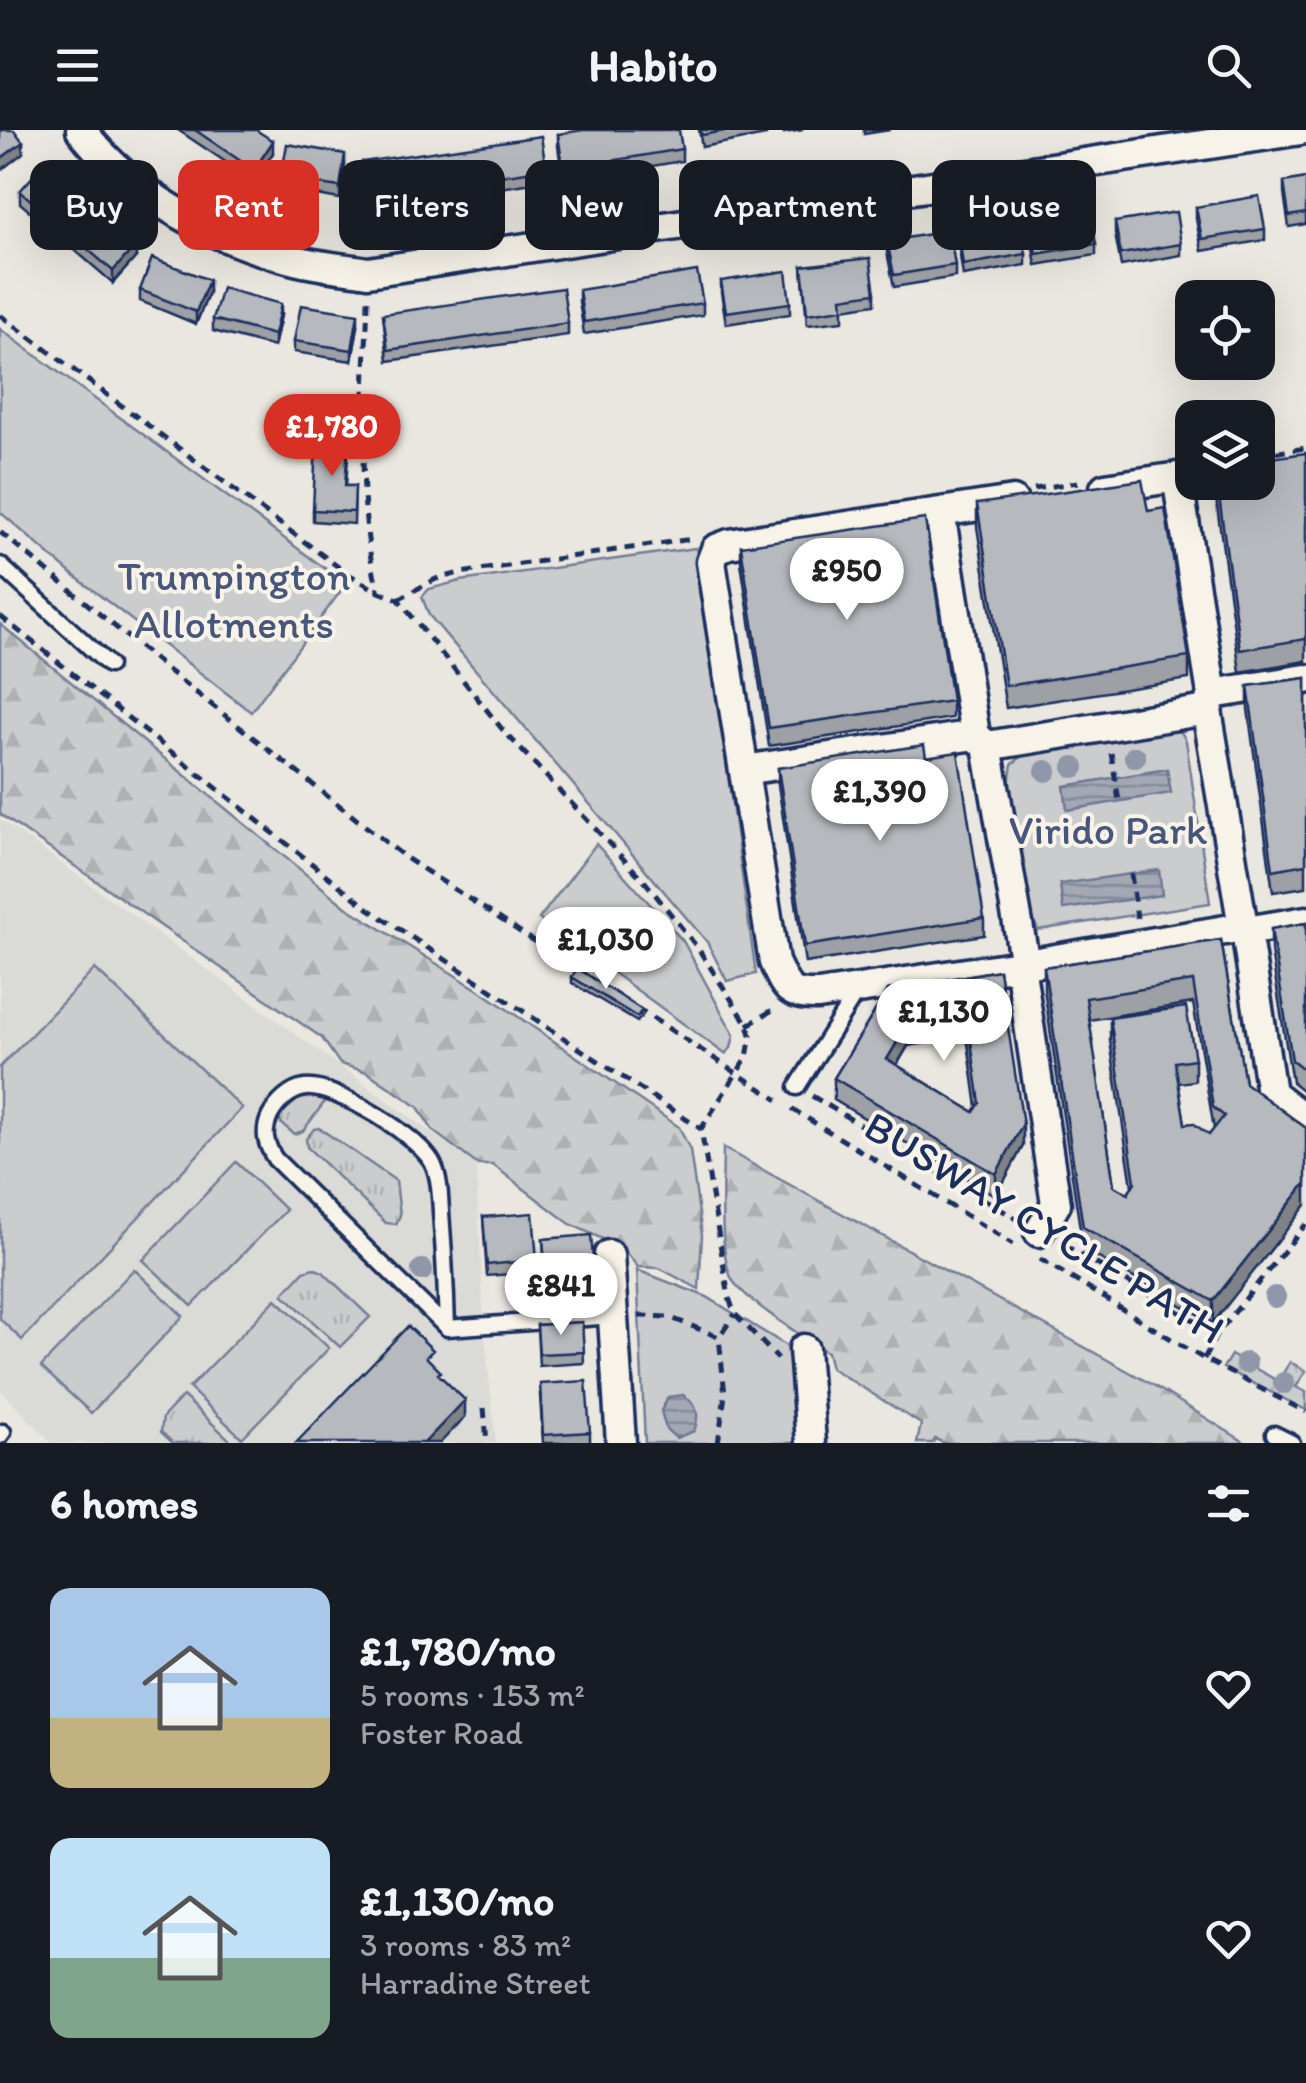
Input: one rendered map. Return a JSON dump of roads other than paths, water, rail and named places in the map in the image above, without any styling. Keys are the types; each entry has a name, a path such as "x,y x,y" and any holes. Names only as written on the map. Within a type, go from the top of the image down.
{"street":[{"path":"81,130 99,154 154,197 224,238 293,260 368,272 1301,130"},
{"path":"1078,492 1175,477"},
{"path":"1039,498 728,544 716,549 711,562 774,962 785,986 798,996 858,990 1306,921"},
{"path":"1188,500 1210,702 1272,1093 1306,1120"},
{"path":"940,512 1022,965 1056,1204 1028,1243"},
{"path":"744,770 981,741 1210,702 1306,679"},
{"path":"609,1254 621,1443"},
{"path":"805,1361 810,1443"}],"lane":[{"path":"0,565 109,665"},
{"path":"797,1087 858,990"},
{"path":"447,1328 439,1186 428,1156 378,1118 326,1089 306,1088 285,1098 275,1108 266,1129 266,1141 275,1159 447,1328 613,1316"},
{"path":"1274,1434 1292,1443"}],"park label":[{"name":"Trumpington Allotments","path":"234,599"},
{"name":"Virido Park","path":"1108,829"}]}
